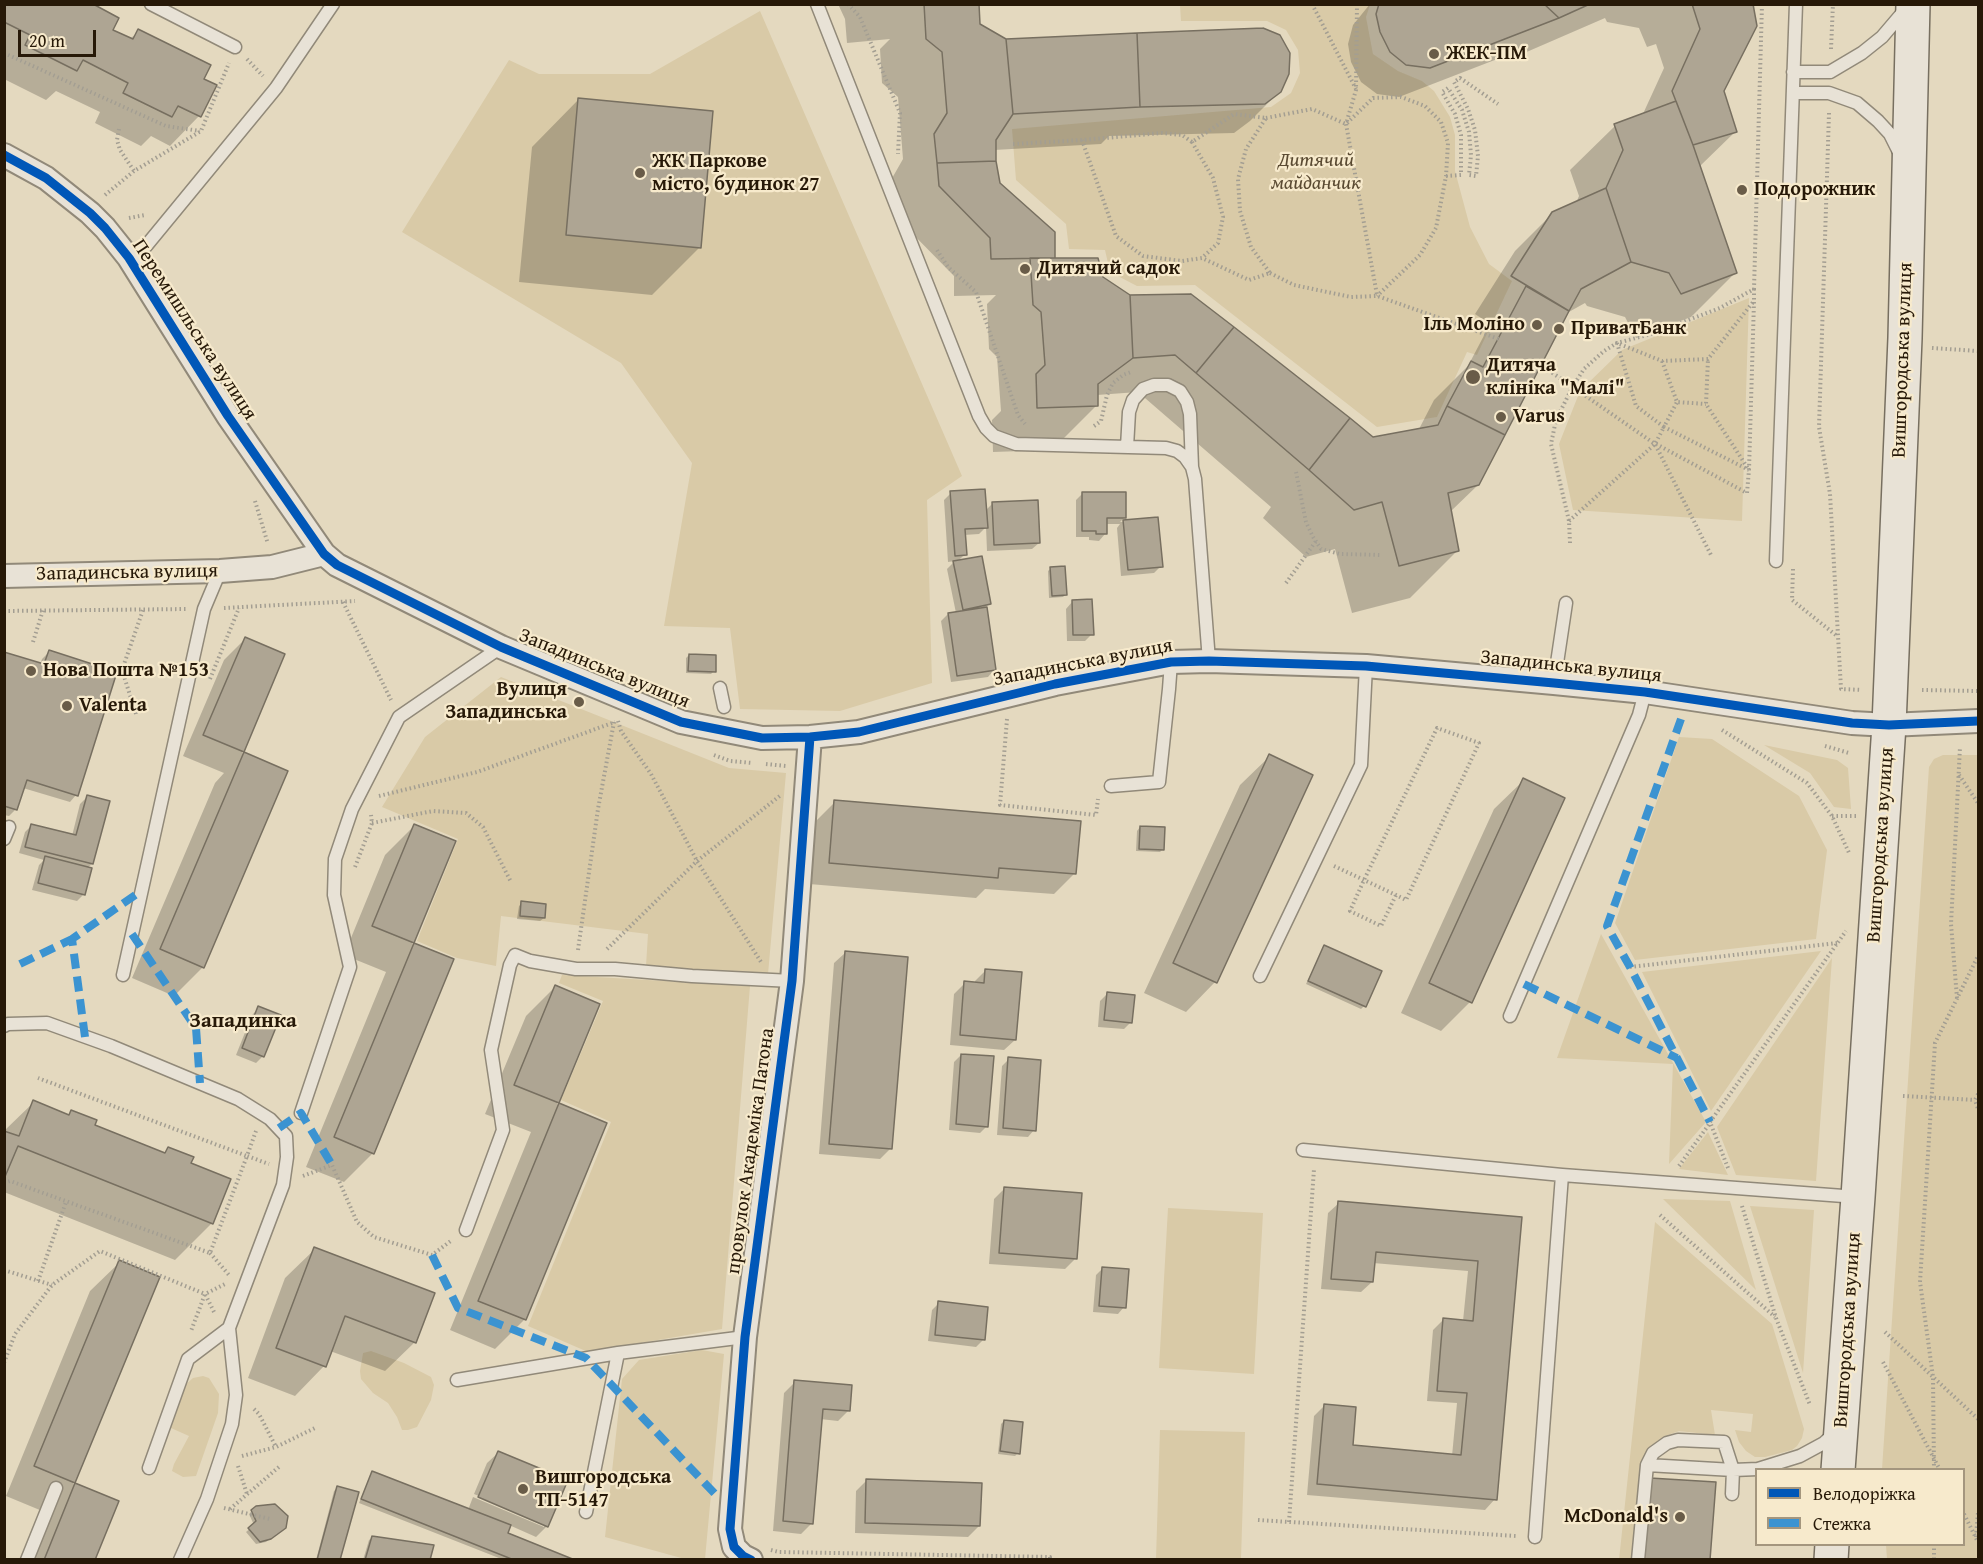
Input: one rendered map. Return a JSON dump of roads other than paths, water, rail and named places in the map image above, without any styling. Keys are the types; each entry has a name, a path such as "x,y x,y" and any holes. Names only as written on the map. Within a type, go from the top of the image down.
{"main road":[{"name":"Вишгородська вулиця","path":"1838,1468 1889,725 1905,338 1911,4"}],"street":[{"name":"Перемишльська вулиця","path":"4,155 46,178 105,228 129,258 228,416 324,555"},
{"name":"Западинська вулиця","path":"4,576 220,571 272,567 324,555 338,565 501,647 620,714 681,722 762,738 810,737 859,732 1055,684 1171,662 1209,661 1366,666 1554,682 1645,692 1852,723 1889,725 1978,721"},
{"name":"провулок Академіка Патона","path":"760,1554 743,1556 734,1546 730,1529 745,1337 810,737"}],"lane":[{"path":"151,4 235,47"},
{"path":"129,258 146,246 276,87 333,4"},
{"path":"817,4 986,428 994,436 1016,444 1166,448 1177,451 1192,467"},
{"path":"1776,561 1796,4"},
{"path":"1793,72 1830,72 1862,53 1882,37 1911,4"},
{"path":"1793,93 1829,93 1857,103 1890,134 1909,173"},
{"path":"1127,447 1129,412 1133,400 1143,389 1154,385 1168,385 1180,391 1187,402 1190,414 1192,467 1195,479 1209,661"},
{"path":"123,975 204,609 220,571"},
{"path":"1554,682 1566,603"},
{"path":"301,1113 350,967 334,895 335,859 352,809 399,717 501,647"},
{"path":"1111,786 1159,782 1171,662"},
{"path":"1260,976 1361,765 1366,666"},
{"path":"720,688 724,706"},
{"path":"1510,1016 1639,715 1645,692"},
{"path":"4,839 9,827"},
{"path":"466,1230 503,1130 491,1050 510,965 516,955 530,961 581,969 615,969 783,981"},
{"path":"4,1026 47,1023 111,1046 228,1095 270,1119 286,1136 287,1157 283,1185 229,1328 236,1395 232,1424 207,1499 180,1560"},
{"path":"1309,1151 1562,1175 1858,1197"},
{"path":"1535,1537 1562,1175"},
{"path":"149,1468 188,1359 229,1328"},
{"path":"457,1380 618,1353 745,1337"},
{"path":"586,1512 618,1353"},
{"path":"1761,1468 1800,1456 1824,1443 1841,1427"},
{"path":"1638,1560 1647,1465 1653,1453 1667,1443 1678,1440 1724,1442 1733,1470 1732,1494"},
{"path":"1647,1465 1755,1469"},
{"path":"27,1560 56,1488"}],"place":[{"name":"ЖЕК-ПМ","path":"1434,54"},
{"name":"ЖК Паркове місто, будинок 27","path":"640,173"},
{"name":"Подорожник","path":"1742,190"},
{"name":"Дитячий садок","path":"1025,269"},
{"name":"Іль Моліно","path":"1537,325"},
{"name":"ПриватБанк","path":"1559,329"},
{"name":"Дитяча клініка \"Малі\"","path":"1473,377"},
{"name":"Varus","path":"1501,417"},
{"name":"Нова Пошта №153","path":"31,671"},
{"name":"Вулиця Западинська","path":"579,702"},
{"name":"Valenta","path":"67,706"},
{"name":"Вишгородська ТП-5147","path":"523,1489"},
{"name":"McDonald's","path":"1680,1517"}],"district":[{"name":"Западинка","path":"243,1022"}],"park label":[{"name":"Дитячий майданчик","path":"1316,172"}]}
